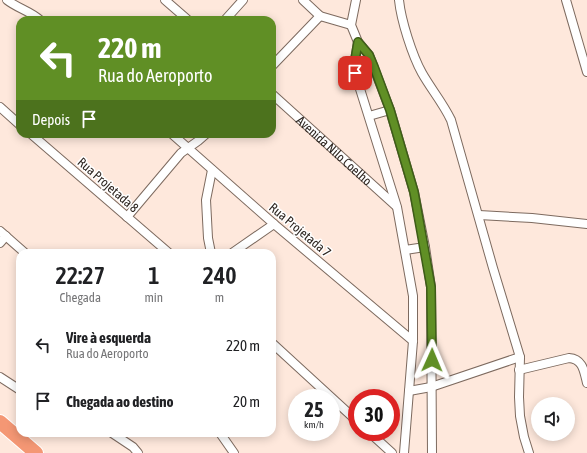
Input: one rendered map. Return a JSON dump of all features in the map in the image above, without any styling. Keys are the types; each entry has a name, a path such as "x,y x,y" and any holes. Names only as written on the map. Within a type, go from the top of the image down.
{"highway":[{"path":"0,422 16,436"},
{"path":"17,437 36,453"}],"street":[{"path":"0,5 4,0"},
{"path":"7,0 13,5 26,10 34,16"},
{"path":"165,0 183,16"},
{"path":"229,16 243,0"},
{"path":"303,0 320,16 352,26"},
{"path":"356,0 352,26 358,42 369,55 390,110 414,192 425,247 431,287 432,453"},
{"path":"399,0 400,11 414,57 422,73 446,109 451,120 520,357 520,416 528,453"},
{"path":"566,0 587,72"},
{"path":"276,62 320,16"},
{"path":"358,42 355,60 355,73 397,207 413,296 414,341 404,453"},
{"name":"Avenida Nilo Coelho","path":"276,98 397,207"},
{"path":"0,107 16,121"},
{"path":"369,116 390,110"},
{"name":"Rua Projetada 8","path":"36,138 164,249"},
{"name":"Rua Projetada 7","path":"177,138 274,224 414,341"},
{"path":"127,217 181,153 201,138"},
{"path":"210,249 208,238 206,200 212,170"},
{"path":"479,215 532,218 587,224"},
{"path":"238,249 274,224"},
{"path":"0,243 3,233 21,249"},
{"path":"405,250 425,247"},
{"path":"276,347 348,413"},
{"path":"409,391 432,387 520,357"},
{"path":"519,370 574,358 581,364 587,383"},
{"path":"0,376 16,387"},
{"path":"118,437 133,446 138,453"},
{"path":"223,437 234,453"},
{"path":"379,441 392,453"}],"route":[{"path":"355,73 355,60 358,42 369,55 374,67 390,110 414,192 431,287 432,360"}]}
